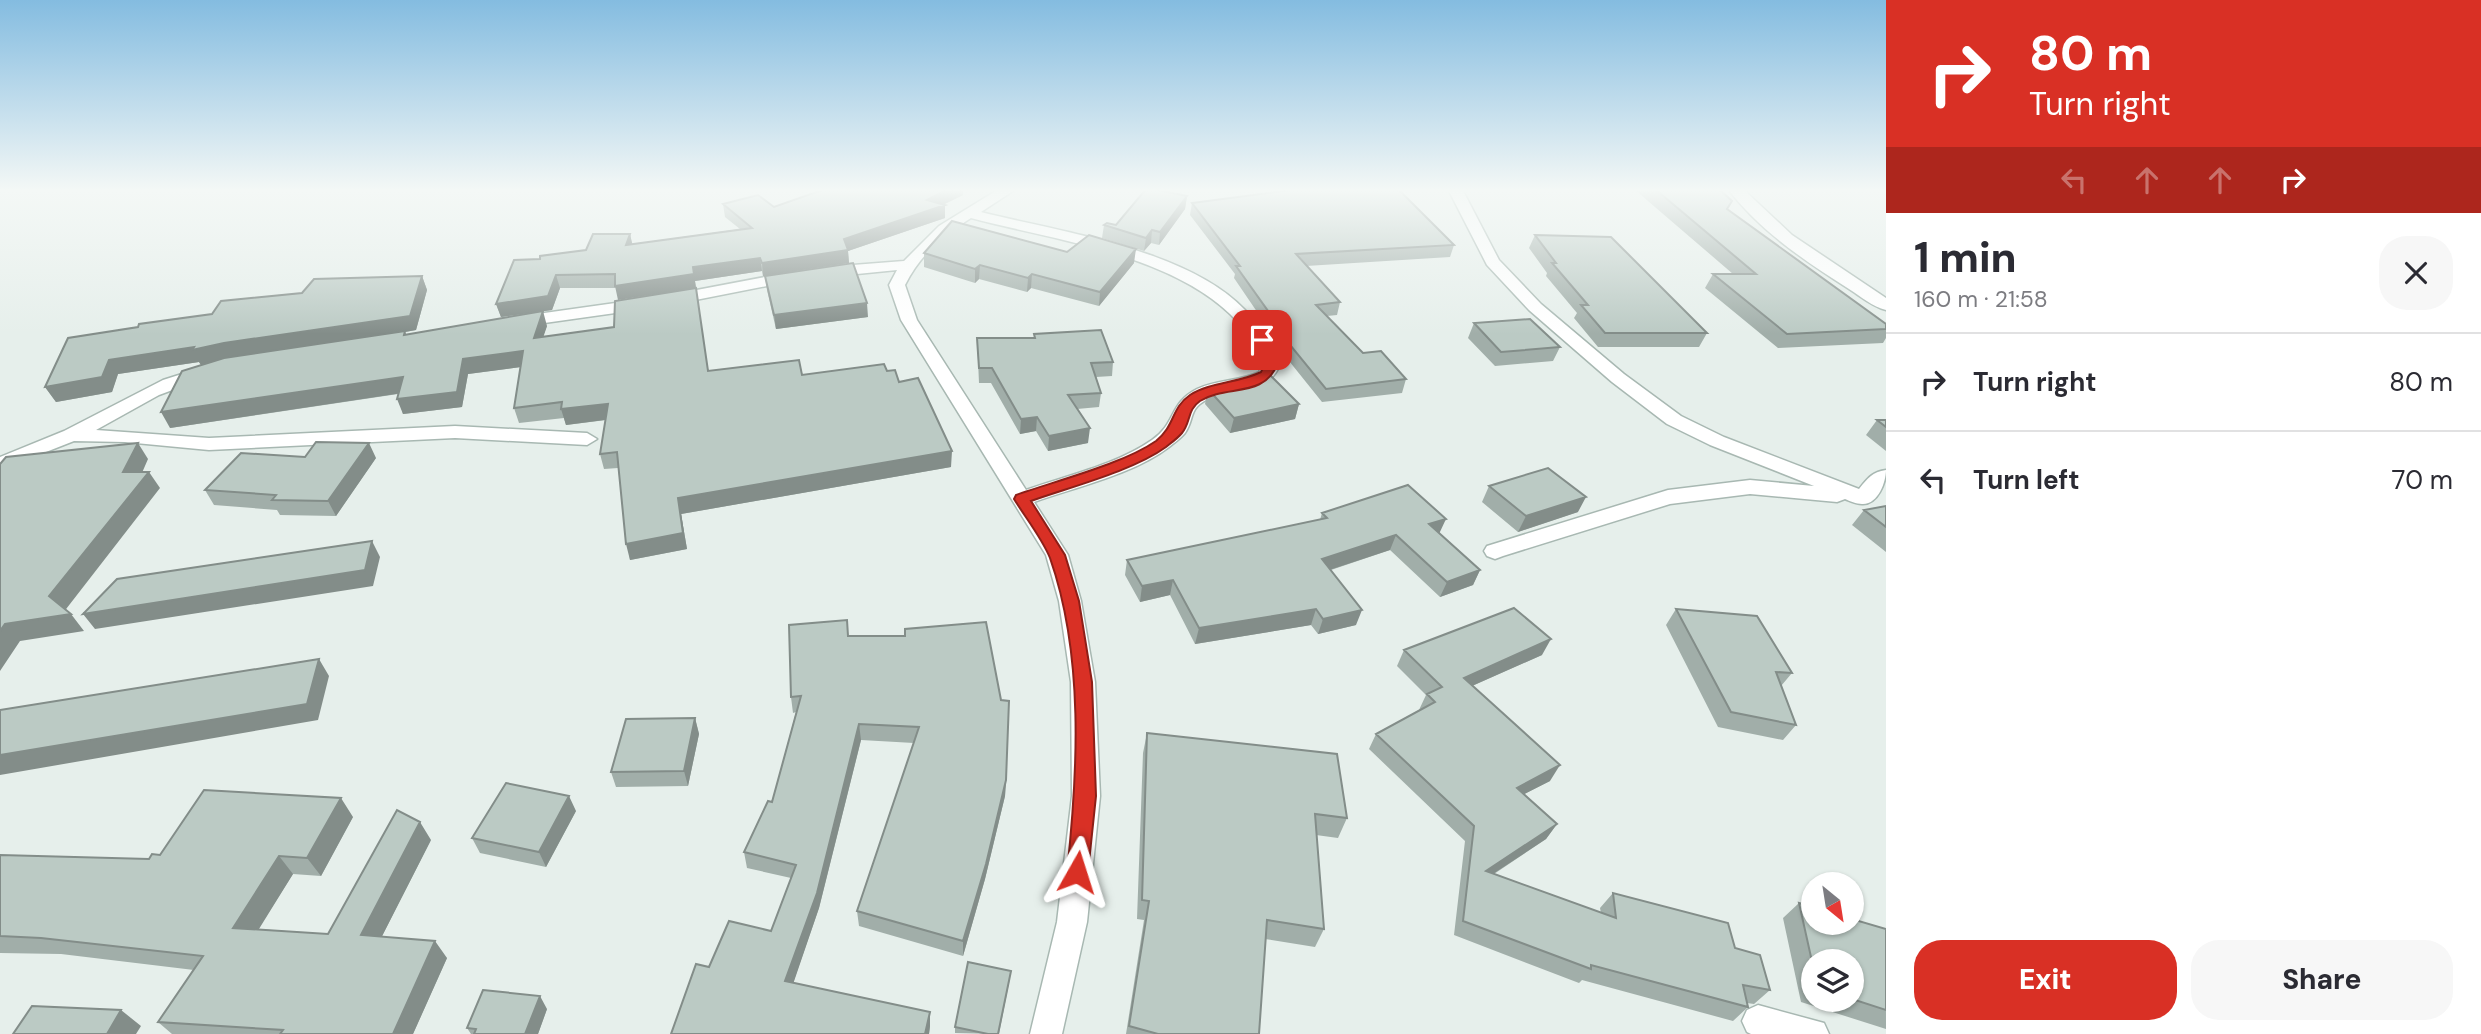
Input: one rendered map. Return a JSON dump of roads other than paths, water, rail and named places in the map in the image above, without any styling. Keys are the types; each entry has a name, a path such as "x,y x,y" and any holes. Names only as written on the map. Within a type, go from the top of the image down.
{"street":[{"path":"935,237 905,265 897,285 909,320 1057,555 1070,601 1083,682 1086,796 1072,922 1046,1034"},
{"path":"1022,499 1139,457 1177,430 1183,409 1194,399 1206,393 1248,384 1267,375 1272,363 1262,340 1241,313 1207,286 1175,269 1140,256 1065,237"},
{"path":"1479,237 1492,262 1535,307 1618,378 1674,420 1717,441 1863,498"},
{"path":"1785,237 1886,305"},
{"path":"496,326 665,300 794,276 905,265"},
{"path":"0,464 70,435 142,396 186,377 220,368"},
{"path":"70,435 125,436 209,444 455,432 587,439"},
{"path":"1863,498 1880,477 1886,476"},
{"path":"1496,551 1668,497 1750,486 1863,498"},
{"path":"1758,1021 1813,1034"}]}
